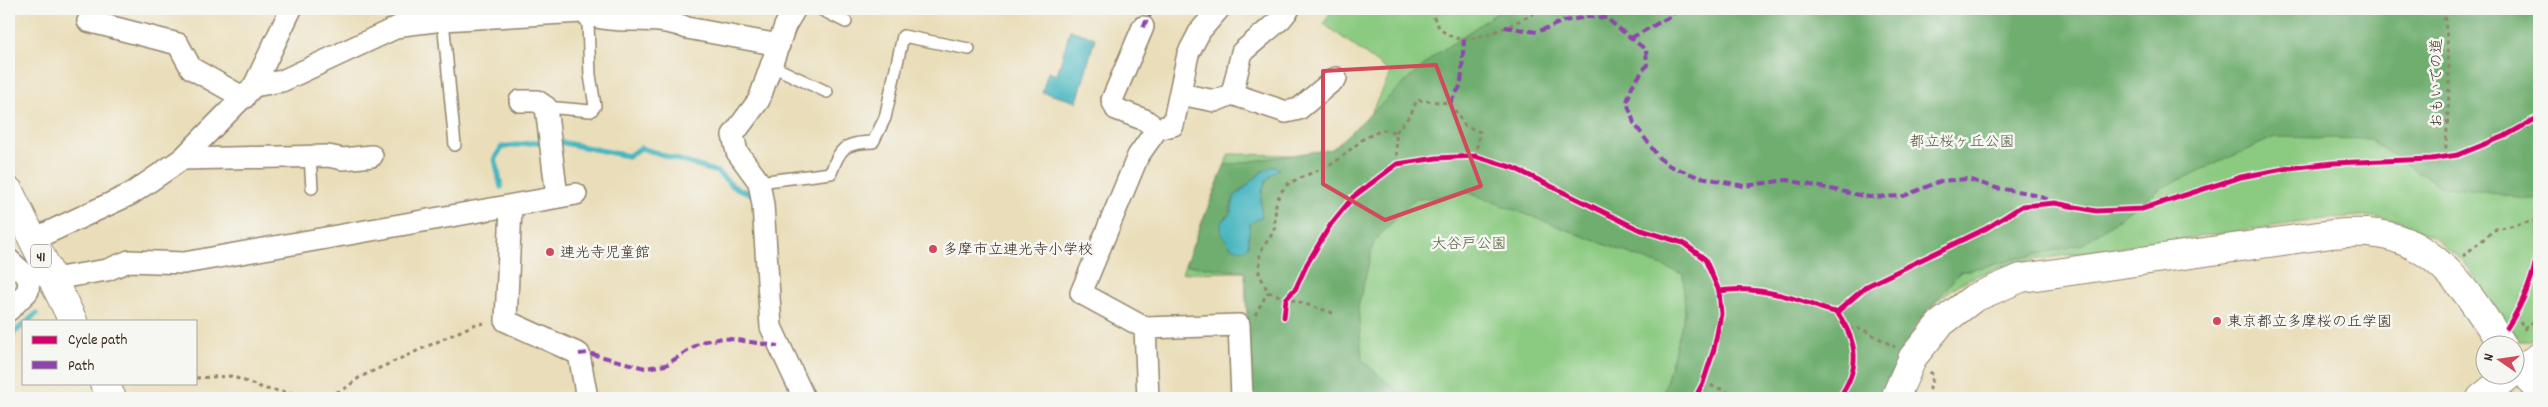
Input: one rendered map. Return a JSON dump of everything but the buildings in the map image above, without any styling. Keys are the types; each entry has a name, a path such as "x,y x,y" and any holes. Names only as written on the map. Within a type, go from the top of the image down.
{"street":[{"path":"95,9 88,21 178,44 191,68 249,92 282,82 402,25 443,20 574,11 596,18 674,22 686,28 779,45"},
{"path":"32,240 131,194 182,160 249,92 291,9"},
{"path":"795,9 785,26 759,100 732,135 737,152 759,182 763,205 771,327 804,398"},
{"path":"1219,9 1200,31 1188,54 1173,125 1157,129 1138,156 1081,292 1145,328 1239,325 1242,398"},
{"path":"1232,94 1242,52 1290,9"},
{"path":"1143,27 1112,100 1116,109 1145,120 1157,129"},
{"path":"1180,94 1215,101 1232,94 1286,112 1299,109 1336,78"},
{"path":"53,279 107,270 129,261 184,263 511,207 566,195 546,107 537,101 520,101"},
{"path":"182,160 328,156 343,159 372,156"},
{"name":"41","path":"10,197 73,320"},
{"path":"511,207 506,321 579,354 587,398"},
{"path":"1894,398 1913,357 1940,324 1974,298 2021,278 2332,234 2368,233 2399,239 2425,251 2446,268 2464,290 2507,333"},
{"path":"9,260 29,278 28,290 9,310"},
{"path":"1145,328 1148,398"},
{"path":"2526,377 2538,398"},
{"path":"105,384 112,398"},
{"path":"2481,398 2499,384"}],"lane":[{"path":"820,9 846,22"},
{"path":"546,107 591,111 595,106 590,75 588,24 574,11"},
{"path":"443,20 455,144"},
{"path":"759,182 831,173 838,152 853,142 872,142 885,118 903,36 969,49"},
{"path":"772,66 827,92"},
{"path":"310,157 312,188"}],"path":[{"path":"1430,9 1444,32 1464,40 1485,37 1533,14 1534,9"},
{"path":"1397,164 1396,132 1411,114 1417,100 1450,103 1465,126 1480,132 1475,156"},
{"path":"1719,291 1749,288 1790,297 1827,312 1837,312 1867,286 1987,228 2022,206 2055,203 2096,211 2142,209 2241,178 2289,168 2333,163 2445,157 2478,148 2527,125 2539,117"},
{"path":"2527,125 2539,130"},
{"path":"1333,313 1268,292 1260,273 1260,252 1274,231 1276,204 1280,193 1289,183 1334,163 1363,139 1382,130 1396,132"},
{"path":"1284,317 1286,299 1296,288 1307,264 1331,224 1348,204 1397,164 1437,158 1475,156 1514,168 1638,229 1683,243 1706,259 1719,291 1721,314 1714,349 1703,383 1695,398"},
{"path":"2456,261 2496,228 2539,220"},
{"path":"2507,333 2533,273 2539,241"},
{"path":"1239,325 1258,314 1268,292"},
{"path":"1837,312 1849,329 1854,350 1854,369 1848,386 1839,398"},
{"path":"2516,315 2524,329 2539,319"},
{"path":"198,378 231,376 266,389 321,397 343,390 360,377 476,324 506,321"},
{"path":"1849,329 1862,329 1902,351"},
{"path":"1703,383 1721,389 1738,398"},
{"path":"1289,397 1318,396 1326,398"}],"highlighted area":[{"path":"1436,65 1481,186 1385,220 1323,184 1323,71"}],"green space":[{"name":"大谷戸公園","path":"1332,9 2539,9 2539,336 2526,341 2526,334 2514,334 2465,263 2434,238 2400,221 2364,216 2332,218 2025,261 1984,273 1960,284 1945,295 1920,320 1900,349 1875,398 1251,398 1245,272 1182,273 1229,154 1298,155 1332,149 1361,132 1391,73 1324,24"},
{"name":"都立桜ヶ丘公園","path":"1503,9 2539,9 2539,200 2440,186 2369,139 2275,137 2163,187 2083,244 1960,272 1919,321 1879,398 1662,398 1685,313 1683,274 1467,192 1414,200 1374,241 1358,307 1362,360 1398,392 1425,398 1251,398 1245,272 1185,265 1225,165 1332,149 1435,55","holes":["1262,170 1271,174 1262,194 1262,216 1250,224 1248,246 1221,223 1227,216 1234,198 1239,192"]}],"water":[{"path":"1070,30 1095,38 1077,102 1042,92 1048,72 1057,75"},
{"path":"1275,166 1279,169 1268,178 1261,195 1262,216 1250,224 1248,246 1243,250 1231,247 1221,233 1221,223 1231,213 1234,197 1259,174"}],"waterway":[{"path":"501,187 495,158 502,147 546,141"},
{"path":"555,141 628,156 641,148 717,172 734,187 752,194"},
{"path":"29,320 36,314"},
{"path":"9,337 22,326"}],"marked path":[{"path":"1143,27 1153,9"},
{"path":"1631,38 1671,16 1677,9"},
{"path":"1505,27 1537,32 1564,21 1587,17 1606,18 1646,50 1647,65 1632,86 1627,102 1634,123 1659,158 1670,166 1696,176 1744,186 1787,180 1869,197 1904,196 1941,181 1968,179 1996,188 2029,193 2052,201"},
{"path":"1450,103 1461,85 1464,40"},
{"path":"579,354 588,353 645,368 666,365 701,342 723,338 778,346"}],"cycle path":[{"path":"1719,291 1741,289 1764,291 1837,312 1867,286 1987,228 2022,206 2055,203 2096,211 2142,209 2241,177 2289,168 2333,163 2431,159 2458,155 2505,136 2539,117"},
{"path":"1284,317 1286,299 1296,288 1307,264 1331,224 1353,197 1397,164 1437,158 1475,156 1514,168 1638,229 1683,243 1705,259 1719,291 1721,314 1714,349 1703,383 1695,398"},
{"path":"2507,328 2519,308 2528,286 2535,264 2539,241"},
{"path":"1837,312 1849,334 1854,355 1851,376 1839,398"}],"place":[{"name":"多摩市立連光寺小学校","path":"933,249"},
{"name":"連光寺児童館","path":"550,252"},
{"name":"東京都立多摩桜の丘学園","path":"2217,321"}]}
